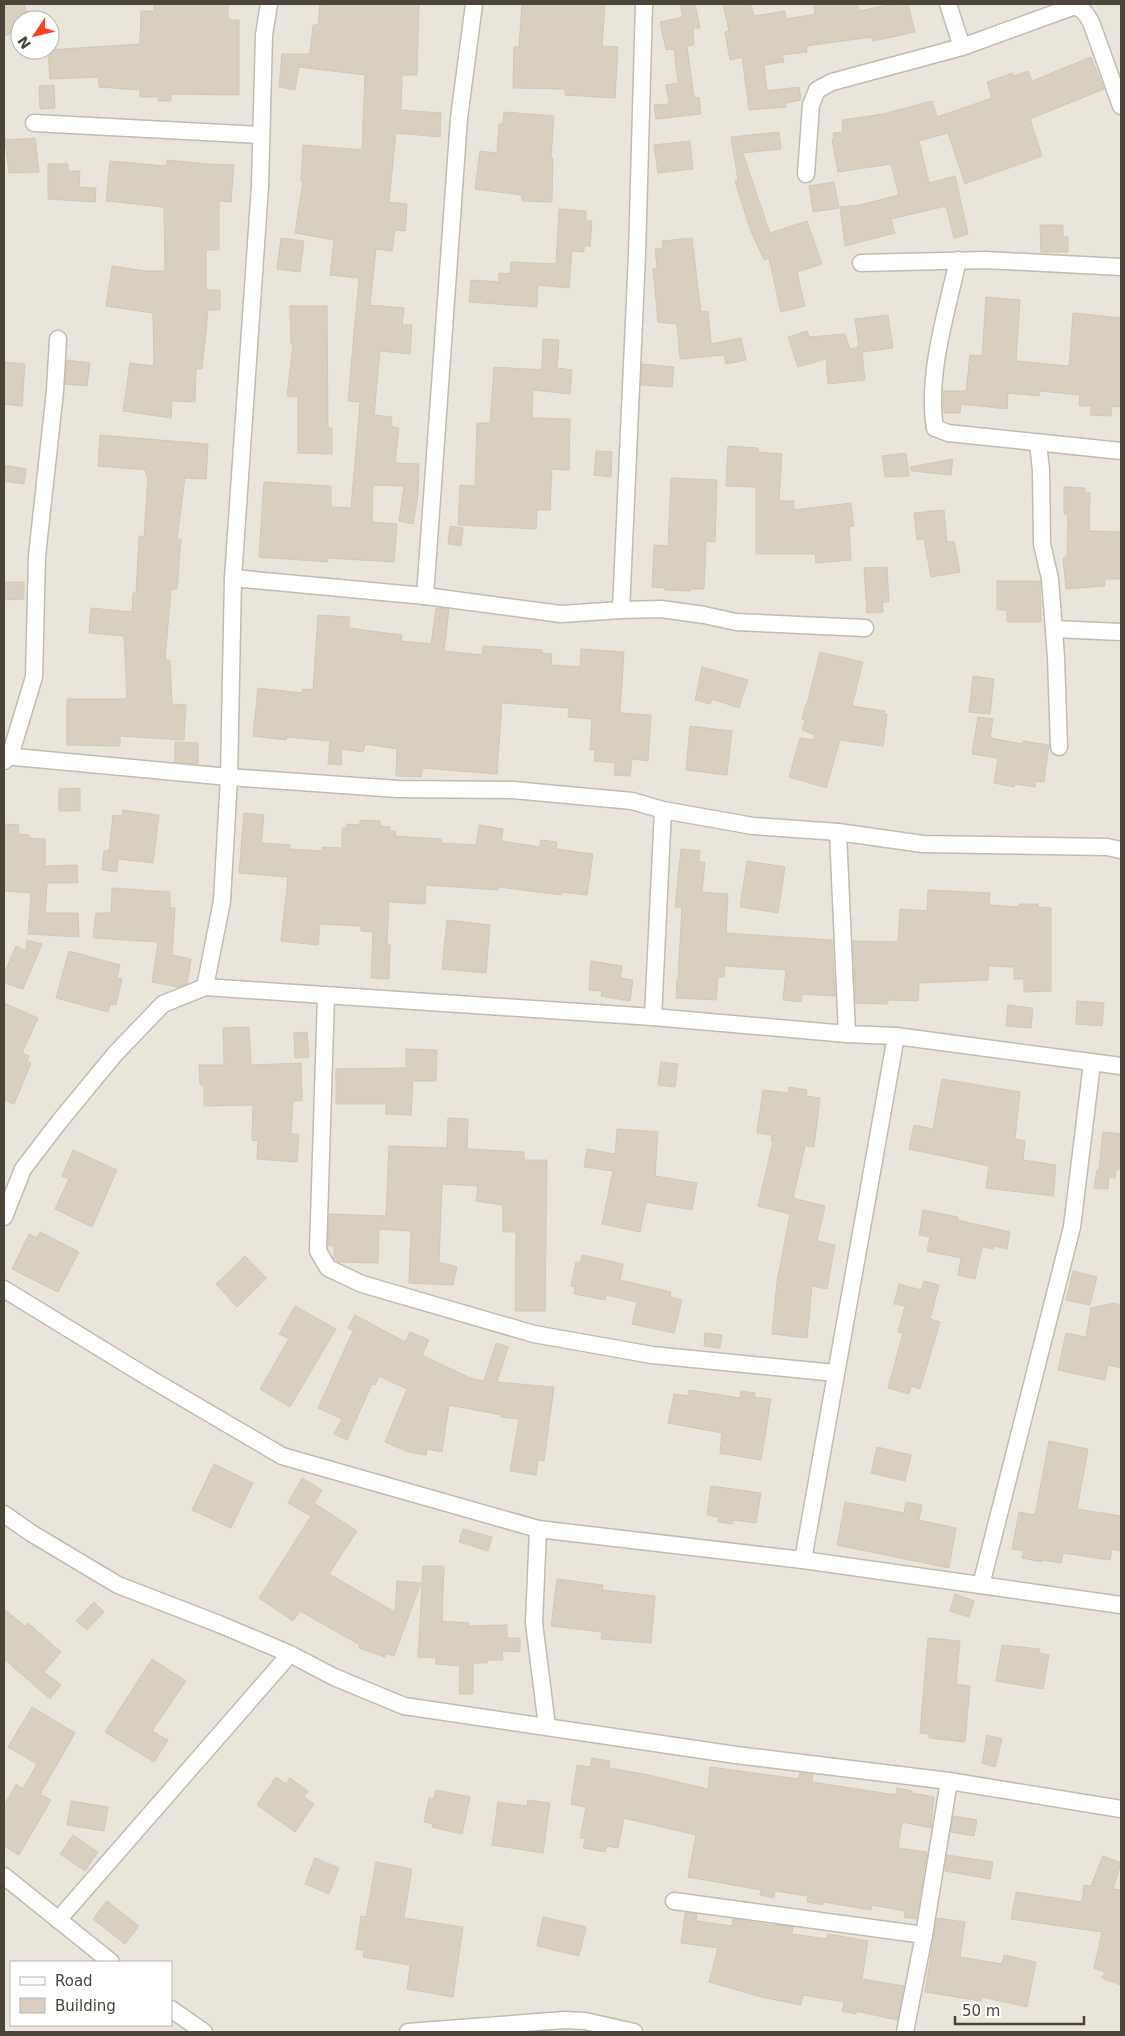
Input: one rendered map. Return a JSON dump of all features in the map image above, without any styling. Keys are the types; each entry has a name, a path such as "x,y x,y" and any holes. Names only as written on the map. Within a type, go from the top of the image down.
{"street":[{"path":"205,986 222,901 229,777 233,578 260,186 264,35 269,4"},
{"path":"425,596 459,118 474,4"},
{"path":"621,610 637,254 644,4"},
{"path":"948,4 962,47"},
{"path":"806,174 811,105 818,90 832,82 962,47 1077,6 1083,10 1091,22 1121,106"},
{"path":"34,123 260,135"},
{"path":"958,260 937,359 932,414 935,428 948,434 1121,450"},
{"path":"861,264 958,260 1121,267"},
{"path":"58,340 55,391 37,556 34,677 6,758 398,789 513,790 632,802 663,810 753,826 838,832 923,844 1107,847 1121,850"},
{"path":"1038,443 1041,470 1042,544 1050,579 1054,629 1058,747"},
{"path":"233,578 425,596 561,614 660,609 704,615 736,622 865,628"},
{"path":"1054,629 1121,632"},
{"path":"653,1018 663,810"},
{"path":"838,832 847,1034"},
{"path":"4,1217 23,1169 115,1054 163,1004 205,986 847,1034 896,1036 1121,1066"},
{"path":"326,995 318,1251 328,1268 362,1284 534,1334 652,1355 835,1373"},
{"path":"803,1560 896,1036"},
{"path":"981,1585 1072,1226 1092,1063"},
{"path":"4,1289 144,1376 282,1456 538,1529 803,1560 1121,1605"},
{"path":"4,1514 30,1533 118,1585 290,1654 334,1677 404,1706 736,1755 949,1781 1121,1809"},
{"path":"538,1529 534,1623 547,1726"},
{"path":"58,1920 290,1654"},
{"path":"904,2032 924,1935 949,1781"},
{"path":"4,1876 109,1961"},
{"path":"674,1901 924,1935"},
{"path":"172,2011 204,2032"},
{"path":"408,2032 564,2020 585,2021 634,2032"}],"shaded area":[{"path":"4,4 1121,4 1121,2032 4,2032"}],"building":[{"path":"4,4 24,4 26,10 10,10 10,34 4,36"},
{"path":"154,4 228,4 228,20 239,20 239,95 171,94 171,101 158,101 158,97 140,97 140,90 99,87 98,77 50,79 49,60 60,60 60,49 140,44 141,11 154,11"},
{"path":"320,4 419,4 417,75 402,75 401,110 441,113 440,137 396,133 389,202 407,204 405,231 395,230 392,251 376,249 370,305 404,308 402,325 412,325 410,354 380,351 374,415 392,417 391,426 399,428 395,463 419,464 418,495 413,524 399,521 404,486 373,485 372,522 397,524 394,562 328,558 328,562 259,557 264,482 331,486 331,507 351,508 360,402 348,401 359,278 330,275 334,240 295,233 303,181 301,181 303,145 362,150 365,75 299,67 295,90 279,87 282,54 310,54 313,25 318,25"},
{"path":"522,4 605,4 602,46 618,47 615,98 565,95 565,89 513,88 514,47 519,47"},
{"path":"680,4 695,4 700,28 693,28 694,45 687,46 694,98 699,97 701,114 656,119 654,105 669,104 666,85 678,83 674,49 666,50 660,22 683,17"},
{"path":"723,4 751,4 754,16 785,11 786,19 815,14 814,4 858,4 859,11 892,4 908,4 915,32 873,41 872,37 806,46 807,52 782,55 784,62 764,65 767,91 799,87 801,100 785,103 786,107 749,110 742,57 730,60 725,32 729,31"},
{"path":"1091,57 1104,89 1030,119 1042,156 965,184 948,133 919,141 929,183 955,176 968,234 954,238 946,206 891,219 895,233 845,246 840,207 860,205 899,195 891,164 838,172 832,139 834,139 833,133 843,132 842,120 883,114 932,101 937,117 992,98 987,82 1013,73 1014,76 1028,71 1032,81"},
{"path":"54,85 55,108 40,109 39,86"},
{"path":"504,112 554,116 551,158 553,158 552,202 522,201 522,195 475,189 480,151 497,153 499,124 503,124"},
{"path":"779,132 781,149 743,153 770,233 807,221 822,264 797,272 805,306 781,312 769,258 764,260 750,229 735,181 738,180 731,137"},
{"path":"35,138 39,172 9,173 5,140"},
{"path":"690,141 693,169 658,173 654,145"},
{"path":"167,160 234,165 231,202 219,201 219,250 206,250 206,290 220,290 220,310 208,310 202,369 196,369 195,402 172,401 171,418 123,411 130,363 154,366 153,313 106,306 112,266 145,271 165,271 164,207 106,201 110,161 166,166"},
{"path":"48,164 68,164 68,171 80,171 79,187 96,188 95,202 48,199"},
{"path":"834,182 839,208 813,212 809,186"},
{"path":"559,209 586,211 586,221 592,221 590,246 584,246 584,252 572,251 569,288 538,285 537,307 469,302 471,280 499,282 499,273 510,274 511,262 556,264"},
{"path":"1040,225 1063,225 1063,237 1068,237 1068,252 1041,252"},
{"path":"281,238 304,241 300,272 277,269"},
{"path":"692,238 701,312 708,311 711,344 741,338 746,360 726,364 724,355 680,359 677,324 658,322 653,269 657,269 655,249 663,248 662,241"},
{"path":"986,297 1020,300 1016,361 1069,366 1073,313 1121,318 1121,407 1112,406 1111,416 1091,415 1091,406 1079,406 1080,395 1040,391 1039,396 1008,393 1007,409 961,404 960,413 944,413 943,391 966,391 970,355 982,356"},
{"path":"290,306 327,306 328,428 332,428 332,454 298,453 298,397 287,396 293,343 291,343"},
{"path":"888,315 893,348 862,352 865,380 828,384 826,359 798,367 788,337 807,331 809,337 845,334 850,349 859,347 855,319"},
{"path":"543,339 559,340 557,368 572,370 570,394 533,390 532,418 570,419 569,470 552,469 550,510 537,510 536,529 458,525 460,485 475,486 477,423 490,423 494,367 542,370"},
{"path":"67,360 90,363 87,386 65,384"},
{"path":"4,362 25,364 22,406 4,404"},
{"path":"642,364 674,367 672,387 641,385"},
{"path":"100,435 208,444 206,479 185,478 177,539 181,539 177,589 171,589 165,660 170,660 172,704 186,705 184,740 120,736 120,746 67,745 67,699 127,699 124,636 89,633 91,608 132,612 133,593 136,593 139,536 144,537 148,476 146,476 146,470 98,466"},
{"path":"728,446 758,448 758,452 782,454 779,501 794,501 794,510 851,503 854,526 849,527 851,560 816,563 815,554 756,554 756,487 726,486"},
{"path":"596,451 612,452 611,477 594,475"},
{"path":"906,453 909,476 885,477 882,456"},
{"path":"953,459 951,475 911,471 910,467"},
{"path":"4,465 26,469 24,484 4,481"},
{"path":"671,478 717,480 715,542 706,541 704,589 691,589 690,591 665,590 665,588 652,587 654,545 668,546"},
{"path":"1064,487 1085,488 1085,493 1090,493 1089,531 1121,532 1121,579 1105,579 1105,586 1066,589 1063,558 1067,557 1068,515 1064,514"},
{"path":"944,510 947,542 954,541 960,572 931,577 924,539 917,540 914,513"},
{"path":"450,526 463,528 461,546 448,544"},
{"path":"887,567 889,602 882,602 883,612 867,613 864,568"},
{"path":"997,581 1040,581 1041,622 1007,622 1007,610 997,610"},
{"path":"4,582 24,582 24,599 4,600"},
{"path":"436,608 449,609 444,651 482,655 483,646 542,650 542,653 552,654 551,665 580,667 581,649 624,652 620,713 651,715 648,761 632,759 630,776 614,775 615,763 594,761 595,750 590,750 592,719 568,717 569,708 502,703 497,774 422,768 421,777 396,776 397,749 365,744 363,752 342,749 341,765 328,764 330,741 287,737 286,740 253,736 258,688 302,693 303,689 313,690 318,615 349,617 349,628 402,635 401,641 431,644"},
{"path":"820,652 863,662 852,706 885,711 884,714 887,714 883,746 840,740 826,788 789,777 800,738 814,740 815,735 802,730 805,720 802,719"},
{"path":"702,667 748,680 739,708 712,699 710,704 695,700"},
{"path":"973,676 994,679 990,714 969,712"},
{"path":"978,717 993,719 990,738 1023,744 1023,741 1049,745 1044,782 1035,781 1035,787 1015,784 1014,787 994,783 998,758 972,754"},
{"path":"690,726 732,731 727,775 686,770"},
{"path":"175,742 198,743 198,764 175,762"},
{"path":"80,788 80,811 59,811 59,789"},
{"path":"123,810 159,815 153,863 118,859 117,872 102,870 104,851 109,851 113,815 122,816"},
{"path":"244,813 264,815 261,843 290,845 290,849 322,851 322,847 342,848 342,828 347,828 347,824 360,825 360,820 380,821 380,826 390,827 390,831 396,831 395,836 441,839 441,843 476,845 479,825 503,829 501,841 540,847 541,840 557,842 556,849 593,854 587,895 562,892 561,895 499,887 498,890 426,885 425,904 389,902 387,945 390,945 389,979 371,978 373,932 361,931 361,926 320,924 318,945 281,941 288,877 239,873"},
{"path":"4,824 19,825 18,834 29,835 29,838 45,839 45,866 77,865 78,883 47,883 45,913 78,913 79,937 28,934 31,893 4,891"},
{"path":"681,849 700,851 699,862 705,862 702,892 728,894 726,933 832,940 835,996 802,994 801,1002 783,1000 786,970 725,966 724,977 718,977 716,1000 676,998 682,907 675,907"},
{"path":"747,861 785,867 778,913 740,907"},
{"path":"112,888 170,892 170,908 175,908 172,955 191,959 187,984 178,987 152,982 158,942 93,938 96,913 111,913"},
{"path":"928,890 990,893 989,905 1019,907 1019,904 1038,904 1038,907 1051,908 1051,991 1024,992 1024,979 1014,979 1014,967 989,966 988,980 919,983 918,1001 888,1000 888,1004 856,1003 853,941 898,942 900,909 927,911"},
{"path":"447,920 490,925 486,973 442,969"},
{"path":"27,940 42,944 23,989 4,983 4,974 16,946 26,951"},
{"path":"69,951 120,965 117,978 122,979 116,1005 110,1004 108,1012 56,998"},
{"path":"591,961 622,966 620,978 633,980 630,1001 601,996 602,991 589,990"},
{"path":"1077,1001 1104,1003 1102,1026 1076,1024"},
{"path":"4,1003 38,1018 22,1053 29,1056 27,1061 31,1063 14,1104 4,1100"},
{"path":"1008,1005 1033,1008 1031,1028 1006,1026"},
{"path":"249,1027 251,1065 301,1063 302,1101 293,1101 291,1134 299,1134 297,1162 257,1159 258,1141 252,1140 253,1105 204,1106 204,1085 200,1085 199,1065 224,1065 223,1028"},
{"path":"307,1032 309,1057 295,1058 294,1033"},
{"path":"406,1049 437,1050 436,1081 413,1081 411,1115 386,1114 386,1104 336,1104 336,1069 406,1068"},
{"path":"661,1062 678,1064 675,1087 658,1085"},
{"path":"942,1079 1020,1092 1015,1139 1025,1141 1023,1160 1056,1165 1053,1196 986,1188 989,1166 909,1149 914,1125 933,1129"},
{"path":"789,1087 807,1090 806,1096 820,1098 814,1147 805,1146 793,1198 825,1206 817,1241 835,1245 827,1289 812,1286 807,1338 772,1334 777,1282 790,1214 758,1206 773,1141 771,1141 772,1135 757,1133 763,1090 788,1093"},
{"path":"448,1118 468,1119 467,1149 524,1152 524,1160 547,1160 545,1311 515,1311 516,1232 503,1232 503,1205 476,1201 478,1186 442,1184 439,1262 457,1267 453,1285 409,1283 411,1231 379,1229 378,1263 338,1262 334,1258 334,1246 328,1245 329,1214 386,1216 389,1146 447,1148"},
{"path":"617,1129 658,1132 655,1176 697,1183 692,1210 646,1202 640,1232 602,1224 613,1171 584,1167 587,1149 615,1154"},
{"path":"1103,1132 1121,1134 1121,1170 1116,1169 1115,1178 1109,1177 1108,1189 1094,1188 1097,1170 1099,1170"},
{"path":"73,1150 117,1170 92,1227 55,1209 69,1179 62,1176"},
{"path":"923,1210 958,1217 958,1220 1010,1232 1007,1249 993,1246 993,1249 982,1247 975,1279 958,1275 961,1258 927,1251 930,1237 919,1235"},
{"path":"40,1232 79,1252 58,1292 12,1269 29,1234 37,1238"},
{"path":"582,1255 623,1264 620,1280 671,1292 670,1297 682,1300 674,1333 632,1324 637,1302 606,1295 605,1300 574,1294 575,1287 571,1286 576,1262 580,1263"},
{"path":"245,1256 267,1278 237,1307 216,1284"},
{"path":"1073,1271 1097,1277 1090,1305 1066,1300"},
{"path":"924,1281 939,1285 930,1319 940,1322 920,1389 911,1386 909,1394 888,1388 903,1333 898,1332 905,1306 894,1304 899,1284 921,1290"},
{"path":"1115,1303 1121,1306 1121,1368 1108,1365 1105,1380 1058,1370 1066,1333 1086,1337 1091,1308"},
{"path":"295,1306 336,1329 290,1407 260,1389 289,1339 279,1334"},
{"path":"355,1315 405,1342 410,1332 429,1340 422,1355 470,1378 484,1381 496,1343 508,1347 497,1382 554,1387 544,1461 538,1460 536,1475 510,1471 519,1419 501,1417 501,1415 449,1405 442,1452 427,1449 426,1455 408,1452 385,1442 407,1389 379,1376 375,1385 372,1384 347,1440 334,1434 342,1419 318,1408 353,1331 348,1328"},
{"path":"705,1333 722,1335 720,1348 704,1346"},
{"path":"689,1390 740,1398 741,1391 755,1393 754,1397 771,1399 761,1460 720,1453 722,1433 668,1423 674,1394 689,1396"},
{"path":"1049,1441 1088,1449 1077,1509 1121,1516 1121,1551 1112,1549 1110,1560 1063,1553 1061,1563 1042,1560 1042,1562 1022,1558 1024,1551 1012,1549 1019,1512 1035,1515"},
{"path":"877,1447 911,1455 905,1481 871,1473"},
{"path":"214,1464 253,1483 231,1528 192,1510"},
{"path":"302,1478 322,1490 314,1503 357,1531 329,1574 395,1612 397,1581 421,1583 394,1656 386,1653 385,1657 359,1648 360,1645 300,1611 293,1621 259,1598 311,1516 288,1503"},
{"path":"711,1486 761,1493 756,1523 733,1520 732,1524 718,1522 719,1517 707,1515"},
{"path":"845,1502 904,1513 906,1502 922,1505 919,1520 956,1528 949,1568 837,1545"},
{"path":"463,1529 492,1537 488,1551 459,1542"},
{"path":"423,1566 444,1566 442,1621 469,1623 468,1626 507,1625 507,1638 520,1638 520,1652 502,1651 503,1660 487,1660 487,1663 473,1663 473,1694 459,1694 460,1666 436,1664 436,1658 418,1657"},
{"path":"557,1579 603,1585 602,1590 655,1596 651,1643 601,1639 602,1632 551,1626"},
{"path":"955,1594 974,1601 969,1617 950,1611"},
{"path":"94,1602 104,1612 87,1630 76,1621"},
{"path":"4,1609 25,1626 28,1623 61,1652 44,1672 61,1685 50,1699 4,1659"},
{"path":"928,1638 960,1641 956,1684 970,1686 965,1742 929,1738 929,1734 920,1733"},
{"path":"1002,1645 1040,1649 1039,1653 1049,1655 1043,1689 996,1681"},
{"path":"152,1659 186,1681 152,1731 168,1740 154,1762 105,1732"},
{"path":"32,1707 75,1733 40,1794 51,1800 19,1855 4,1846 4,1806 16,1784 23,1789 37,1764 8,1747"},
{"path":"987,1735 1002,1739 995,1767 982,1763"},
{"path":"592,1758 610,1761 609,1768 708,1789 710,1767 799,1779 800,1773 813,1775 812,1782 896,1795 897,1788 934,1797 931,1828 902,1822 898,1848 927,1852 916,1919 904,1917 905,1911 872,1905 871,1910 823,1902 823,1905 807,1902 808,1896 775,1891 774,1898 760,1895 761,1890 688,1877 696,1835 624,1818 618,1848 606,1846 605,1852 583,1848 585,1838 580,1838 586,1807 571,1804 577,1765 590,1767"},
{"path":"276,1777 286,1784 290,1778 308,1791 304,1797 314,1804 295,1832 257,1805"},
{"path":"436,1790 470,1797 462,1834 432,1827 433,1824 424,1822 429,1798 434,1799"},
{"path":"528,1800 550,1803 543,1853 492,1845 498,1802 527,1806"},
{"path":"71,1801 108,1807 104,1831 67,1825"},
{"path":"953,1816 977,1820 974,1836 951,1832"},
{"path":"73,1835 98,1852 85,1871 60,1854"},
{"path":"947,1855 993,1862 990,1879 945,1871"},
{"path":"1103,1856 1121,1863 1113,1889 1121,1890 1121,1985 1102,1978 1105,1972 1094,1968 1102,1932 1011,1919 1016,1892 1082,1902 1084,1885 1091,1886"},
{"path":"315,1858 339,1868 329,1894 305,1884"},
{"path":"376,1862 412,1869 404,1918 463,1927 453,1997 407,1989 410,1965 363,1957 364,1951 356,1949 361,1916 366,1917"},
{"path":"107,1901 139,1926 125,1944 93,1919"},
{"path":"685,1913 697,1914 696,1921 732,1926 733,1919 793,1927 792,1934 827,1939 828,1934 868,1941 862,1979 904,1986 897,2020 856,2011 856,2014 842,2011 844,2002 803,1995 801,2005 761,1997 709,1982 718,1948 681,1943"},
{"path":"543,1917 586,1927 579,1956 537,1946"},
{"path":"937,1918 965,1922 960,1957 1002,1964 1004,1955 1036,1962 1027,2007 982,1997 981,2001 925,1992"}]}
